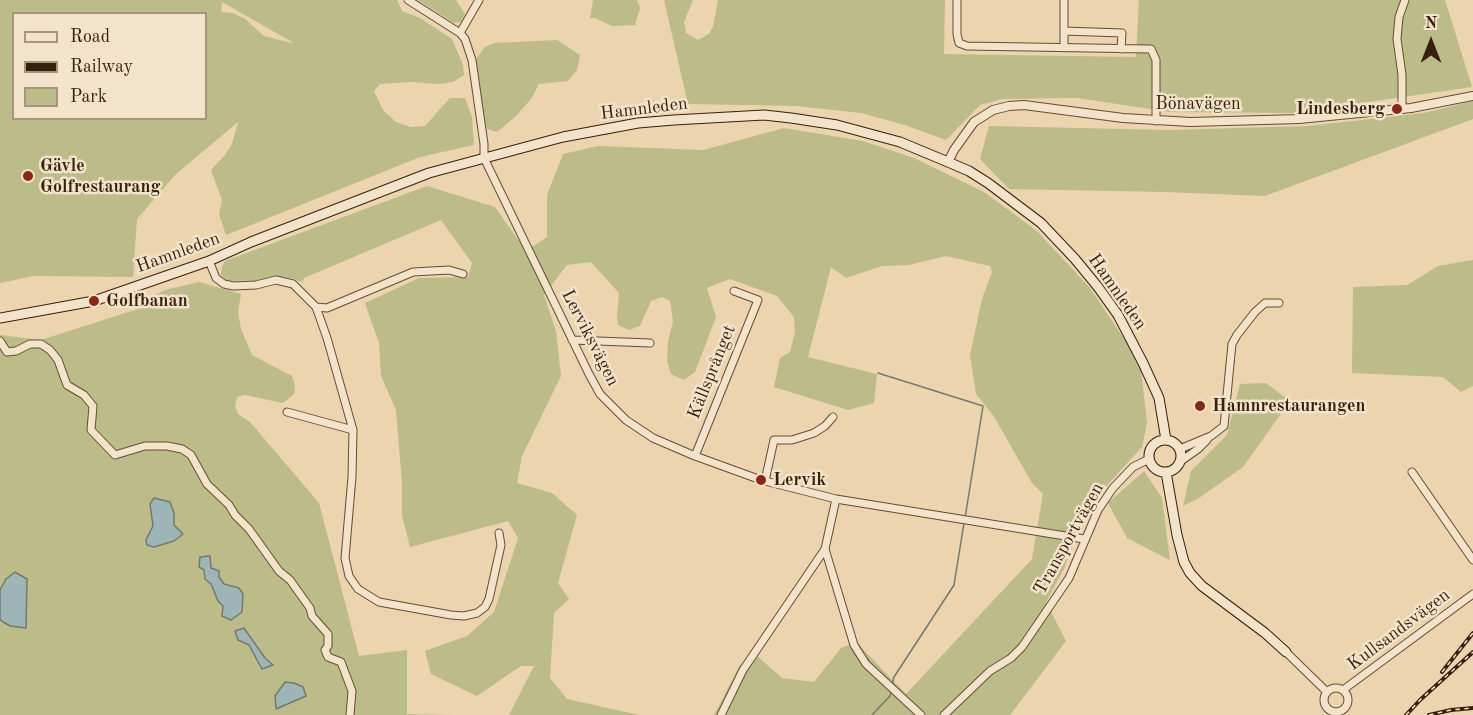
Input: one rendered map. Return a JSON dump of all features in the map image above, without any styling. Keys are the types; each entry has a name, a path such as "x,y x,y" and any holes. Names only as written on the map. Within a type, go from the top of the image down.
{"main road":[{"name":"Hamnleden","path":"0,318 94,301 209,261 250,242 429,174 563,137 638,123 764,115 837,125 900,142 969,171 1041,224 1075,259 1118,315 1159,398 1166,440"},
{"path":"1166,440 1174,443 1180,450 1181,461 1175,469 1166,472 1157,470 1149,459 1153,445 1166,440"},
{"path":"1166,472 1179,544 1190,573 1202,586 1265,633 1286,652"}],"street":[{"path":"408,0 460,33 465,39 470,51 484,144 484,158"},
{"path":"460,33 479,0"},
{"path":"957,0 957,34 959,43 967,46 1151,50 1156,60 1156,121"},
{"path":"1064,0 1064,48"},
{"path":"1402,109 1402,75 1397,39 1399,17 1405,0"},
{"path":"1064,31 1122,33 1121,49"},
{"name":"Bönavägen","path":"948,162 960,140 974,122 993,110 1009,106 1024,105 1156,121 1299,119 1433,105 1473,96"},
{"name":"Lerviksvägen","path":"484,158 600,394 626,420 653,438 765,481 836,500 1084,539"},
{"path":"209,261 216,278 224,284 256,285 276,280 293,284 316,307 353,430 352,477 345,558 350,576 357,589 379,602 451,615 464,616 477,613 485,607 489,598 501,545 499,533"},
{"path":"316,307 327,308 413,272 449,270 463,274"},
{"name":"Källsprånget","path":"695,456 758,300 734,291"},
{"path":"1181,461 1224,426 1232,344 1237,335 1265,303 1279,303"},
{"path":"572,340 650,343"},
{"path":"0,341 7,352 16,351 30,344 41,344 51,350 58,360 67,385 84,395 93,406 91,430 115,454 145,446 167,446 182,449 191,454 207,484 221,496 249,529 279,571 290,580 310,608 312,616 328,634 328,646 325,650 328,657 341,662 352,691 349,714"},
{"path":"287,412 353,430"},
{"path":"765,481 774,440 792,440 814,433 833,417"},
{"path":"1180,450 1211,436"},
{"name":"Transportvägen","path":"944,715 990,671 1011,658 1022,647 1069,578 1098,510 1113,488 1133,467 1149,459"},
{"path":"1412,472 1473,560"},
{"path":"721,715 742,670 825,549 836,500"},
{"path":"825,549 854,645 866,664 921,715"},
{"name":"Kullsandsvägen","path":"1343,690 1473,594"},
{"path":"1286,652 1327,692"},
{"path":"1337,688 1343,690 1348,700 1342,713 1326,712 1324,699 1327,692 1337,688"}],"green space":[{"path":"0,0 397,0 402,11 420,18 452,39 463,65 464,75 453,82 439,84 410,82 380,84 374,91 383,110 396,122 411,127 425,126 450,98 465,98 472,117 474,145 420,157 226,235 219,214 222,200 211,170 232,144 238,122 175,175 137,219 133,277 33,276 0,283","holes":["222,2 292,42 264,36 244,18 232,13 221,12"]},
{"path":"418,0 456,0 465,14 461,22 454,23"},
{"path":"593,0 637,0 640,8 635,25 612,26 590,18"},
{"path":"664,0 693,0 684,22 686,33 698,40 709,34 713,27 718,0 945,0 944,54 1136,57 1139,0 1445,0 1472,87 1292,113 1170,112 1077,98 1003,99 980,105 946,140 905,125 861,113 796,106 688,104"},
{"path":"557,40 580,55 577,70 568,81 539,84 531,99 516,116 497,132 487,129 479,98 476,59 485,47 495,43"},
{"path":"1473,101 1473,119 1265,196 1009,189 980,159 989,126 1169,130 1308,126 1424,113"},
{"path":"784,128 863,141 914,158 984,192 1037,231 1090,288 1127,343 1141,371 1147,423 1142,447 1090,504 1080,521 1064,569 1046,602 1066,641 1010,715 714,715 740,665 757,656 782,678 814,682 841,648 856,642 906,694 1032,559 1043,494 1032,483 993,415 976,394 970,355 982,299 992,272 990,266 946,256 909,265 882,266 846,278 831,267 808,357 877,374 874,403 848,410 774,387 780,358 790,352 795,332 794,317 777,296 730,279 707,288 716,317 695,372 684,380 671,374 667,361 668,342 673,321 670,301 662,297 651,301 640,326 629,330 618,325 619,293 591,262 567,265 544,295 556,331 561,376 522,456 517,483 552,493 577,515 558,583 569,599 554,613 550,678 567,699 639,715 509,715 534,666 521,666 477,696 431,674 425,651 467,636 494,612 518,538 508,521 410,547 402,515 402,483 396,410 381,376 379,343 365,303 419,278 468,277 472,263 441,220 304,278 302,282 291,278 275,277 264,280 228,281 221,275 225,261 427,186 495,207 526,251 547,237 547,195 563,154 598,146 703,150"},
{"path":"1473,260 1473,386 1461,392 1443,377 1352,373 1353,287 1407,285 1438,266"},
{"path":"199,282 241,294 238,312 241,329 252,355 292,376 295,386 294,394 283,403 245,395 237,397 235,406 238,414 250,422 319,503 359,656 407,650 407,714 450,715 0,715 0,335 41,340 147,306 152,297 165,290"},
{"path":"1266,383 1290,401 1243,467 1199,498 1183,506 1191,471 1227,435 1240,384"},
{"path":"1144,471 1162,498 1170,560 1127,538 1108,503"}],"water":[{"path":"154,498 170,502 174,513 174,525 183,534 174,541 154,547 147,545 146,540 153,526 150,504"},
{"path":"210,556 211,568 219,571 219,577 224,584 239,588 243,594 242,612 231,620 222,616 223,606 218,601 211,584 205,579 204,570 199,567 200,557"},
{"path":"15,572 27,579 26,628 10,626 0,620 0,590 6,579"},
{"path":"244,628 265,658 273,665 262,669 249,645 238,640 235,631"},
{"path":"285,682 303,687 306,696 276,709 275,696"}],"waterway":[{"path":"878,373 983,406 965,518"},
{"path":"892,685 894,677 954,585 964,523"},
{"path":"872,715 890,696 892,690"}],"railway":[{"path":"1442,672 1473,633"},
{"path":"1406,715 1473,652"},
{"path":"1429,715 1473,708"}],"place":[{"name":"Lindesberg","path":"1397,109"},
{"name":"Gävle Golfrestaurang","path":"28,176"},
{"name":"Golfbanan","path":"94,301"},
{"name":"Hamnrestaurangen","path":"1200,406"},
{"name":"Lervik","path":"761,480"}]}
